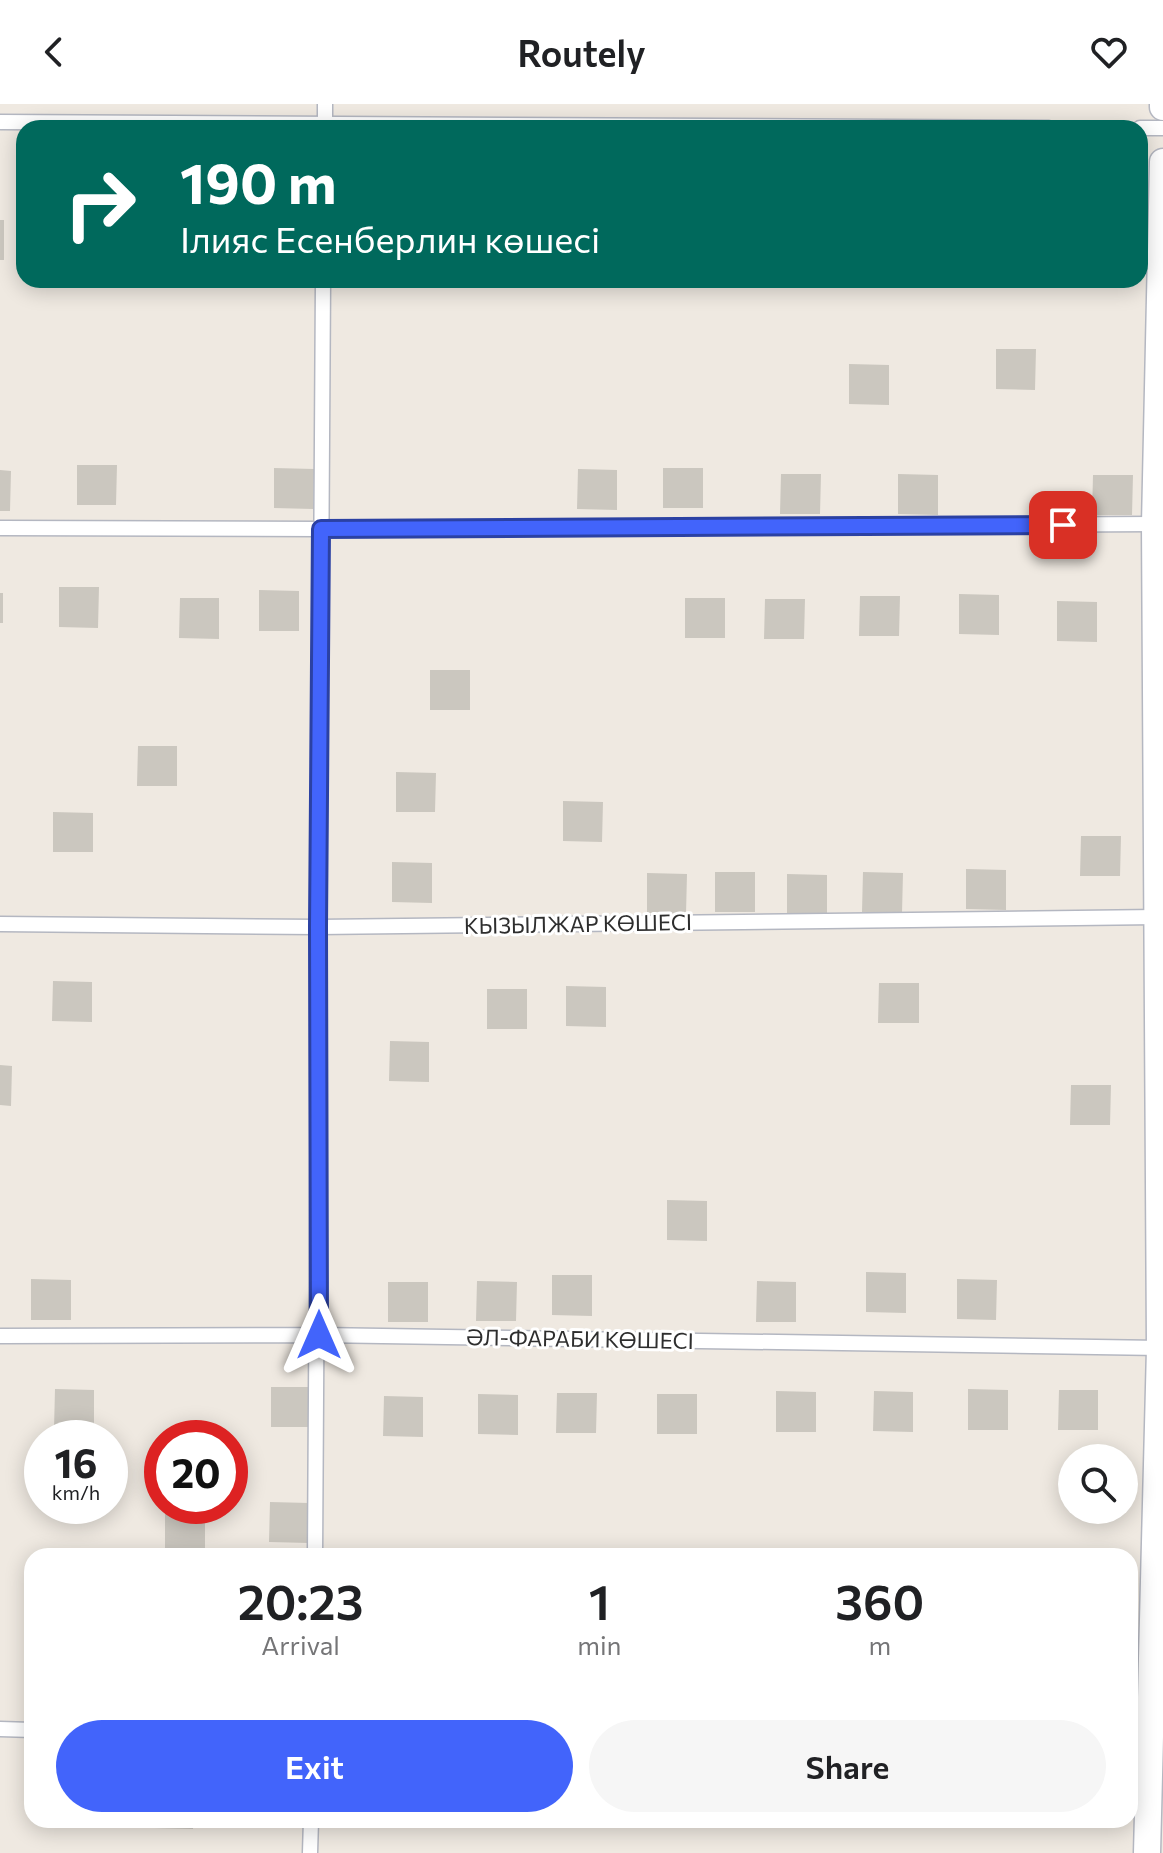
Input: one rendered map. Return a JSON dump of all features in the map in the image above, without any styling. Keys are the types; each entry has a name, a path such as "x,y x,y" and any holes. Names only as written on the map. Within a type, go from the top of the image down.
{"street":[{"path":"1147,1853 1140,1729 1160,1348 1155,524 1163,162"}],"lane":[{"path":"315,1548 319,1335 318,927 323,288"},
{"path":"0,528 1155,524"},
{"name":"КЫЗЫЛЖАР КӨШЕСІ","path":"0,924 318,927 1157,917"},
{"name":"ӘЛ-ФАРАБИ КӨШЕСІ","path":"0,1336 319,1335 1160,1348"},
{"path":"0,1729 24,1730"},
{"path":"310,1853 311,1828"}],"building":[{"path":"0,220 4,220 4,260 0,260"},
{"path":"996,349 1036,349 1035,390 996,389"},
{"path":"849,364 889,365 889,405 849,404"},
{"path":"77,465 117,465 116,505 77,505"},
{"path":"274,468 314,469 313,509 274,508"},
{"path":"663,468 703,468 703,508 663,508"},
{"path":"578,469 617,470 617,510 577,509"},
{"path":"0,470 11,471 10,511 0,511"},
{"path":"781,474 821,474 820,514 780,514"},
{"path":"898,474 938,475 938,515 898,514"},
{"path":"1093,475 1133,475 1132,515 1092,515"},
{"path":"59,587 99,587 98,628 59,627"},
{"path":"259,590 299,591 299,631 259,631"},
{"path":"0,593 3,593 3,623 0,623"},
{"path":"959,594 999,595 999,635 959,634"},
{"path":"860,596 900,596 899,636 859,636"},
{"path":"180,598 219,598 219,639 179,638"},
{"path":"685,598 725,598 725,638 685,638"},
{"path":"765,599 805,599 804,639 764,639"},
{"path":"1057,601 1097,602 1097,642 1057,641"},
{"path":"430,670 470,670 470,710 430,710"},
{"path":"138,746 177,746 177,786 137,786"},
{"path":"396,772 436,773 435,812 396,812"},
{"path":"563,801 603,802 602,842 563,841"},
{"path":"53,812 93,813 93,852 53,852"},
{"path":"1081,836 1121,836 1120,876 1080,876"},
{"path":"392,862 432,863 432,903 392,902"},
{"path":"966,869 1006,870 1006,910 966,909"},
{"path":"715,872 755,872 755,912 715,912"},
{"path":"863,872 903,873 902,913 862,912"},
{"path":"647,873 687,874 686,914 647,913"},
{"path":"787,874 827,875 827,915 787,915"},
{"path":"53,981 92,982 92,1022 52,1021"},
{"path":"879,983 919,983 919,1023 878,1023"},
{"path":"566,986 606,987 606,1027 566,1026"},
{"path":"487,989 527,989 527,1029 487,1029"},
{"path":"390,1041 429,1042 429,1082 389,1081"},
{"path":"0,1065 12,1066 11,1106 0,1105"},
{"path":"1071,1085 1111,1085 1110,1125 1070,1125"},
{"path":"667,1200 707,1201 707,1241 667,1240"},
{"path":"866,1272 906,1273 906,1313 866,1312"},
{"path":"552,1275 592,1275 592,1316 552,1315"},
{"path":"31,1279 71,1280 71,1320 31,1320"},
{"path":"957,1279 997,1280 996,1320 957,1319"},
{"path":"477,1281 517,1282 516,1321 476,1321"},
{"path":"757,1281 796,1282 796,1322 756,1322"},
{"path":"388,1282 428,1282 428,1322 388,1322"},
{"path":"271,1387 311,1387 310,1427 271,1427"},
{"path":"55,1389 94,1390 94,1420 54,1420"},
{"path":"968,1389 1008,1390 1008,1430 968,1430"},
{"path":"1059,1390 1098,1390 1098,1430 1058,1430"},
{"path":"776,1391 816,1392 816,1432 776,1432"},
{"path":"874,1391 913,1392 913,1432 873,1431"},
{"path":"557,1393 597,1393 596,1433 556,1433"},
{"path":"478,1394 518,1395 518,1435 478,1434"},
{"path":"657,1394 697,1394 697,1434 657,1434"},
{"path":"384,1396 423,1397 423,1437 383,1436"},
{"path":"270,1502 309,1503 309,1543 269,1542"},
{"path":"165,1524 205,1524 205,1548 165,1548"}],"route":[{"path":"319,1335 321,529 1063,525"}]}
